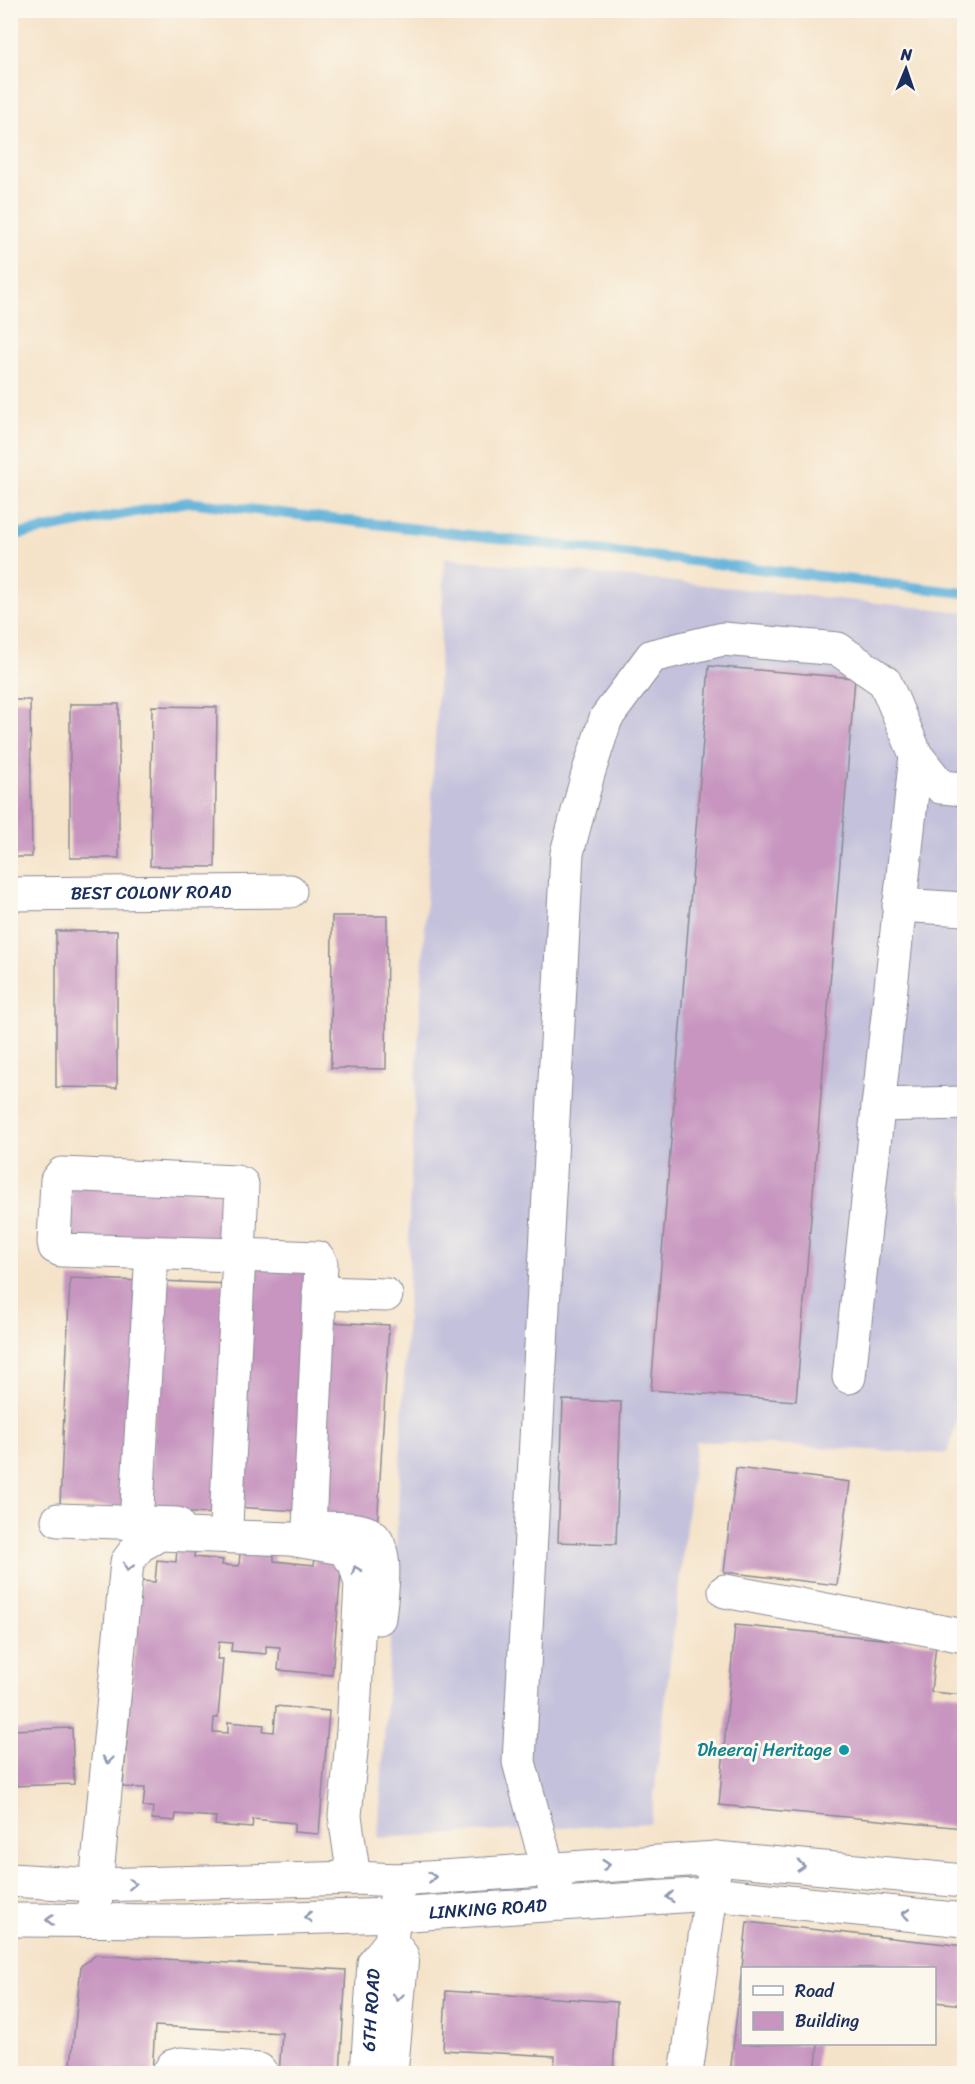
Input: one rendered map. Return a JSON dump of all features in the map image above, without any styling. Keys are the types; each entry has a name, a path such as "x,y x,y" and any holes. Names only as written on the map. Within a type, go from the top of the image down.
{"street":[{"path":"561,1904 548,1869 519,1762 567,853 606,718 652,656 723,639 838,649 885,682 916,755 940,787 964,789"},
{"path":"849,1377 916,755"},
{"name":"BEST COLONY ROAD","path":"10,894 290,891"},
{"path":"899,904 964,909"},
{"path":"878,1105 964,1103"},
{"path":"226,1525 239,1256 242,1184 62,1174 58,1176 55,1247 60,1250 152,1252 239,1256 318,1258 321,1263 309,1528"},
{"path":"136,1522 152,1252"},
{"path":"319,1293 386,1295"},
{"path":"58,1520 363,1531 372,1535 379,1544 382,1556 366,1818 354,1878 352,1916"},
{"path":"95,1920 96,1885 127,1562 139,1546 160,1534 290,1539 342,1548 355,1563 361,1584 345,1816 354,1878"},
{"path":"724,1591 964,1636"},
{"path":"686,2073 716,1858"},
{"name":"LINKING ROAD","path":"11,1880 96,1885 354,1878 398,1880 716,1858 964,1881"},
{"path":"10,1920 11,1880"},
{"path":"391,2073 402,1956 393,1928 398,1880"},
{"name":"LINKING ROAD","path":"10,1920 185,1921 352,1916 393,1928 561,1904 711,1894 964,1920"},
{"name":"6TH ROAD","path":"367,2073 374,1963 393,1928"},
{"path":"168,2073 172,2066 181,2064 259,2070 262,2073"}],"shaded area":[{"path":"445,558 964,612 964,1399 947,1454 696,1441 651,1823 378,1838 397,1529 409,1270 409,1210"}],"building":[{"path":"709,666 855,678 796,1401 651,1390"},
{"path":"10,700 30,700 32,857 10,857"},
{"path":"70,704 119,704 119,858 70,858"},
{"path":"152,706 217,707 215,867 150,866"},
{"path":"332,916 387,916 386,1069 331,1068"},
{"path":"56,931 117,931 117,1088 56,1087"},
{"path":"72,1178 230,1186 227,1248 69,1240"},
{"path":"246,1265 313,1269 299,1511 233,1507"},
{"path":"70,1278 141,1281 131,1507 60,1505"},
{"path":"161,1281 229,1284 218,1514 149,1511"},
{"path":"327,1322 389,1325 377,1529 316,1525"},
{"path":"563,1400 621,1402 616,1544 558,1542"},
{"path":"736,1468 850,1482 837,1585 724,1572"},
{"path":"177,1547 195,1548 194,1557 223,1560 222,1565 239,1566 240,1552 274,1555 274,1561 314,1565 315,1559 342,1561 332,1675 278,1670 280,1647 266,1646 266,1654 231,1651 232,1643 219,1642 217,1659 223,1659 218,1718 214,1718 213,1732 228,1733 228,1722 264,1725 263,1731 274,1732 276,1706 329,1711 319,1834 294,1832 294,1823 253,1819 252,1828 215,1825 216,1817 176,1814 175,1821 152,1819 153,1807 143,1807 145,1788 123,1787 141,1581 155,1582 157,1560 176,1562"},
{"name":"Dheeraj Heritage","path":"735,1625 936,1644 931,1692 964,1695 964,1828 719,1805"},
{"path":"72,1728 74,1784 10,1786 10,1730"},
{"path":"747,1922 964,1946 964,2005 936,2002 936,1967 742,1967"},
{"path":"96,1955 346,1970 340,2074 279,2074 282,2033 155,2026 152,2074 70,2074 81,1966"},
{"path":"741,1977 741,2045 818,2045 815,2074 730,2074"},
{"path":"446,1991 617,2002 613,2074 554,2074 555,2056 443,2050"}],"waterway":[{"path":"10,536 187,502 964,593"}],"place":[{"name":"Dheeraj Heritage","path":"844,1750"}]}
